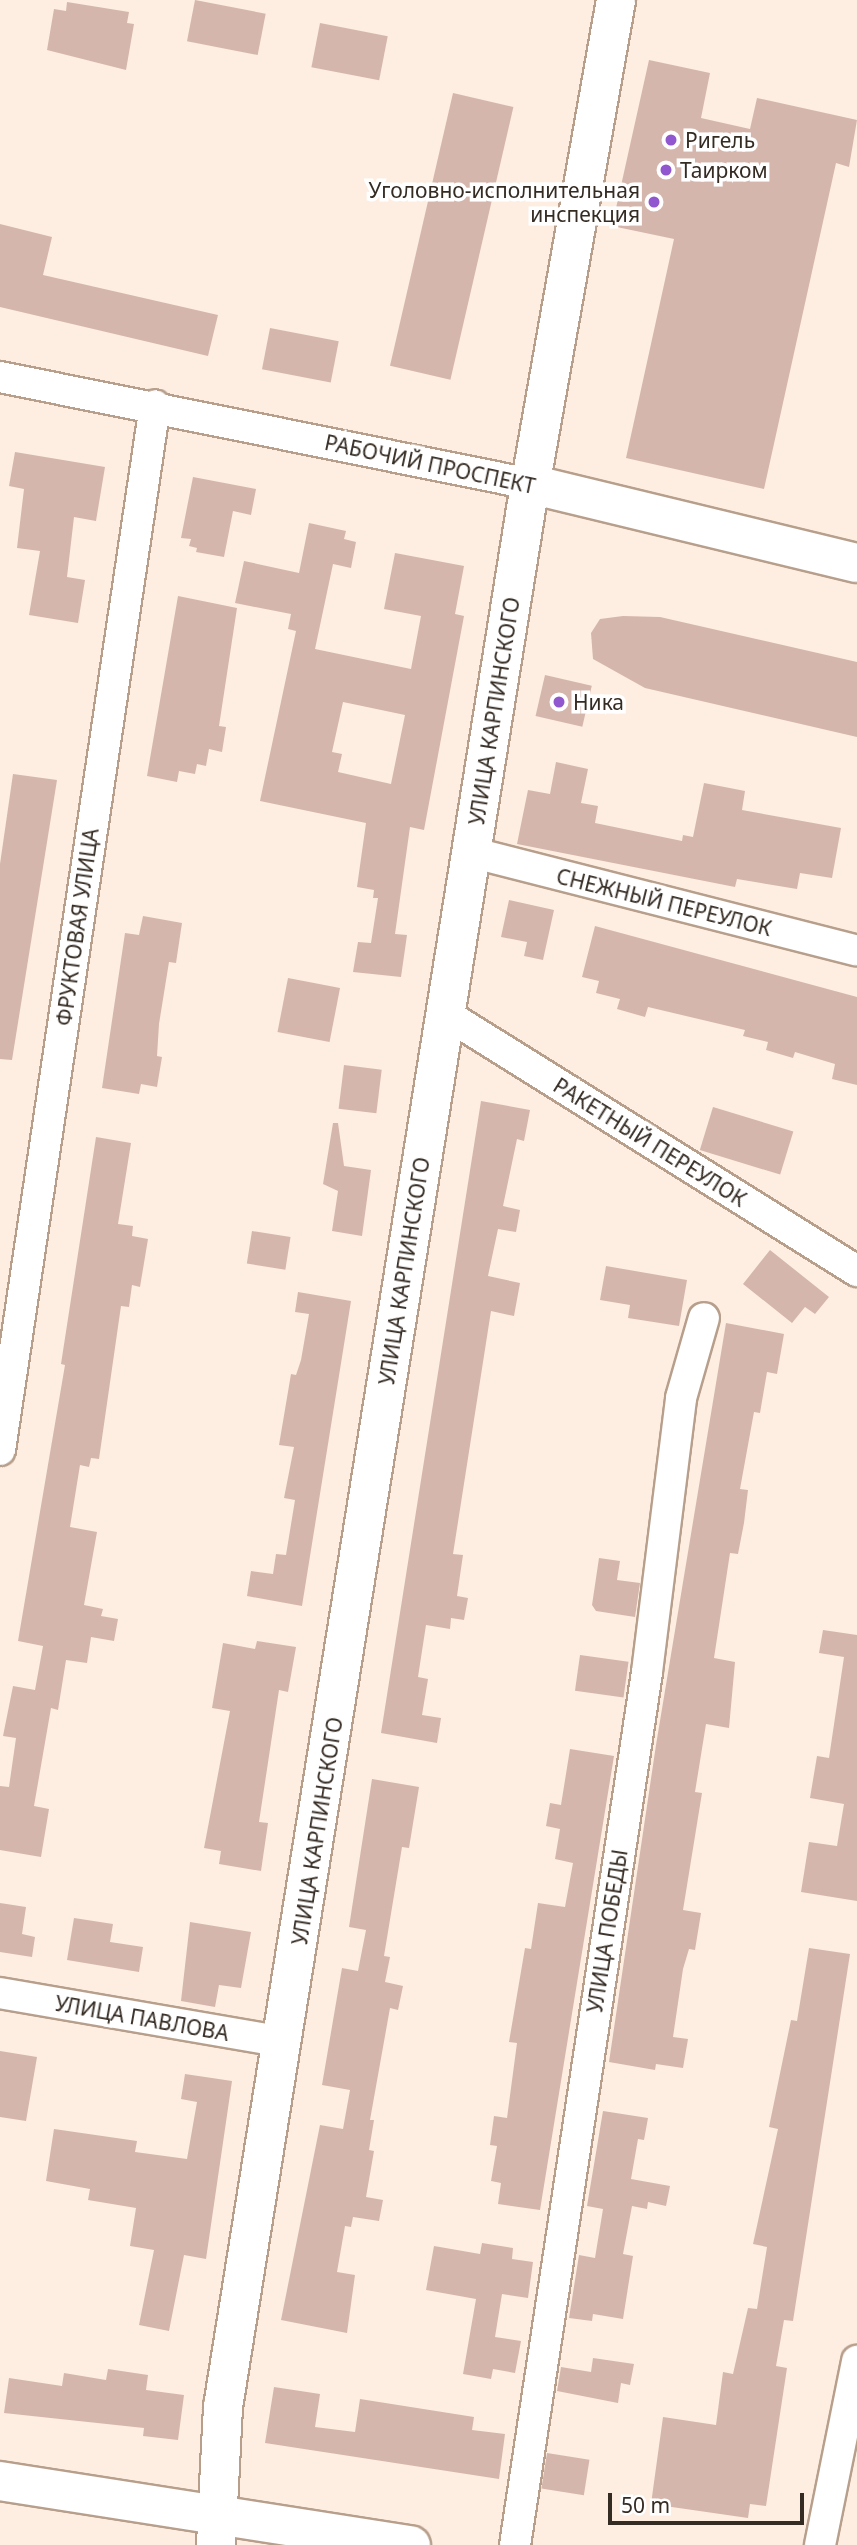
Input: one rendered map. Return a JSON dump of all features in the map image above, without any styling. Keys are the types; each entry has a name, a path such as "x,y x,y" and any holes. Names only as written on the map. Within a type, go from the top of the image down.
{"street":[{"name":"УЛИЦА КАРПИНСКОГО","path":"217,2529 223,2407 284,2042 444,1013 530,484 616,0"},
{"name":"РАБОЧИЙ ПРОСПЕКТ","path":"0,377 155,405 530,484 857,563"},
{"name":"ФРУКТОВАЯ УЛИЦА","path":"0,1450 155,405"},
{"name":"СНЕЖНЫЙ ПЕРЕУЛОК","path":"470,852 857,951"},
{"name":"РАКЕТНЫЙ ПЕРЕУЛОК","path":"444,1013 857,1271"},
{"name":"УЛИЦА ПОБЕДЫ","path":"515,2545 647,1672 681,1398 704,1318"},
{"name":"УЛИЦА ПАВЛОВА","path":"0,1993 284,2042"},
{"path":"820,2545 857,2361"},
{"path":"0,2481 217,2529 411,2545"}],"building":[{"path":"195,0 266,14 258,55 187,41"},
{"path":"67,2 129,12 127,23 134,24 126,70 47,50 54,9 66,11"},
{"path":"320,23 388,36 379,80 311,67"},
{"path":"649,60 710,73 701,118 750,129 757,98 857,120 849,167 836,163 764,489 626,458 674,239 612,226"},
{"path":"453,93 513,107 450,380 390,366"},
{"path":"0,224 52,237 43,275 218,315 208,356 0,307"},
{"path":"270,328 339,341 331,383 262,369"},
{"path":"15,452 105,467 96,521 74,517 67,577 85,580 78,623 29,615 40,551 17,548 24,489 9,486"},
{"path":"193,477 256,489 251,515 233,511 224,557 196,552 197,548 189,546 191,539 181,538"},
{"path":"309,523 346,531 344,539 356,542 351,568 333,564 315,649 411,669 421,616 384,609 395,553 464,566 455,614 464,616 424,830 410,827 395,934 407,935 401,977 353,972 358,942 371,943 378,898 373,898 374,890 357,887 366,823 260,801 296,631 288,629 291,614 235,603 244,561 299,573","holes":["343,702 405,715 391,784 338,772 342,754 332,752"]},
{"path":"178,596 237,608 219,726 226,727 222,752 209,749 206,766 197,764 195,774 179,771 177,782 147,776"},
{"path":"623,616 660,617 857,662 857,737 645,688 593,659 591,633 600,619"},
{"path":"545,675 592,686 582,727 536,716"},
{"path":"556,762 588,769 581,803 598,806 595,823 682,841 683,835 693,837 704,783 745,791 742,810 841,828 832,878 800,873 797,889 737,879 735,887 517,844 528,790 550,794"},
{"path":"13,774 57,780 12,1060 0,1059 0,864"},
{"path":"509,900 554,910 543,960 524,956 527,942 501,937"},
{"path":"143,916 182,923 176,963 169,962 159,1024 157,1056 162,1057 157,1087 141,1084 139,1094 102,1088 125,933 139,935"},
{"path":"595,926 857,997 857,1085 832,1079 835,1064 795,1052 793,1058 766,1050 768,1042 743,1036 745,1030 648,1007 645,1017 617,1009 620,999 596,993 599,981 582,977"},
{"path":"288,978 340,988 330,1042 278,1032"},
{"path":"344,1065 382,1070 376,1113 339,1109"},
{"path":"481,1101 530,1110 524,1141 517,1139 503,1206 520,1210 516,1232 498,1229 488,1276 520,1283 514,1316 491,1311 453,1554 463,1555 457,1596 468,1598 464,1620 451,1618 450,1629 426,1625 418,1677 428,1679 422,1715 441,1718 437,1743 381,1733"},
{"path":"713,1107 793,1132 780,1175 700,1150"},
{"path":"333,1123 338,1123 344,1166 371,1170 362,1236 332,1231 338,1191 323,1184"},
{"path":"96,1137 131,1143 118,1224 133,1226 132,1236 148,1239 140,1287 132,1285 129,1307 121,1306 99,1459 91,1458 89,1467 80,1465 70,1527 97,1532 84,1605 103,1609 101,1616 118,1619 114,1641 91,1637 87,1663 66,1660 58,1710 51,1708 34,1806 49,1809 41,1857 0,1850 0,1786 9,1787 16,1738 3,1736 13,1686 35,1690 43,1646 18,1641 65,1365 61,1364"},
{"path":"252,1231 291,1237 285,1270 247,1264"},
{"path":"770,1250 829,1297 815,1314 805,1307 792,1323 743,1284"},
{"path":"606,1266 687,1280 679,1326 628,1318 630,1305 600,1300"},
{"path":"298,1292 351,1301 302,1606 247,1596 251,1571 273,1574 276,1554 286,1555 295,1500 284,1498 294,1447 279,1445 291,1374 296,1375 301,1360 309,1314 295,1312"},
{"path":"726,1323 784,1334 777,1374 767,1372 760,1413 754,1412 740,1489 748,1490 744,1523 738,1554 730,1553 714,1658 735,1662 729,1728 706,1724 695,1792 702,1793 683,1910 701,1913 695,1950 689,1949 683,1969 673,2037 688,2039 683,2068 656,2064 655,2070 609,2062 656,1745"},
{"path":"599,1558 620,1561 617,1580 640,1583 635,1617 596,1611 592,1605"},
{"path":"823,1630 857,1635 857,1901 801,1892 809,1842 837,1846 844,1804 810,1798 817,1756 829,1758 844,1657 819,1653"},
{"path":"257,1641 296,1647 288,1692 279,1690 259,1822 268,1823 261,1871 219,1864 221,1851 204,1848 230,1711 212,1708 223,1643 255,1649"},
{"path":"580,1655 629,1662 624,1697 575,1691"},
{"path":"570,1749 614,1756 540,2210 498,2204 501,2183 491,2181 497,2146 490,2145 494,2116 507,2118 517,2043 509,2042 525,1948 531,1949 538,1903 565,1907 573,1863 555,1859 560,1829 546,1826 550,1803 561,1805"},
{"path":"372,1779 419,1787 409,1848 402,1847 384,1956 390,1957 385,1982 403,1986 398,2010 390,2008 370,2120 374,2120 369,2150 374,2151 366,2197 383,2200 379,2221 353,2217 351,2227 345,2226 337,2272 355,2275 347,2333 281,2320 320,2125 343,2129 350,2090 322,2085 342,1968 358,1971 366,1930 349,1927"},
{"path":"0,1903 26,1907 22,1934 35,1937 32,1957 0,1952"},
{"path":"74,1918 113,1924 110,1942 143,1947 139,1972 67,1960"},
{"path":"190,1922 251,1932 241,1988 219,1985 215,2007 181,2001"},
{"path":"809,1948 850,1954 793,2321 784,2320 776,2366 787,2368 766,2506 750,2504 748,2518 651,2504 663,2417 716,2425 723,2372 733,2374 748,2308 757,2309 767,2247 753,2244 778,2129 769,2127 791,2020 797,2021"},
{"path":"0,2051 37,2057 26,2121 0,2117"},
{"path":"185,2074 232,2081 206,2259 184,2255 169,2331 139,2325 154,2250 130,2246 136,2208 88,2200 90,2189 46,2181 54,2129 137,2141 135,2152 187,2159 197,2102 181,2099"},
{"path":"603,2111 648,2118 644,2140 638,2139 631,2179 670,2186 666,2206 648,2202 647,2209 632,2206 623,2254 633,2256 623,2319 593,2314 592,2321 569,2318 579,2255 595,2258 603,2209 587,2206"},
{"path":"482,2243 513,2248 512,2259 533,2262 528,2298 502,2294 495,2337 521,2341 515,2373 493,2369 491,2379 463,2374 476,2299 426,2290 434,2246 480,2254"},
{"path":"593,2358 634,2364 630,2385 621,2383 618,2403 557,2391 561,2367 591,2372"},
{"path":"108,2369 148,2375 146,2390 184,2395 178,2440 143,2436 144,2428 4,2413 9,2378 62,2386 64,2373 106,2380"},
{"path":"274,2387 320,2394 315,2427 355,2432 360,2399 474,2417 472,2430 505,2434 499,2479 265,2443"},
{"path":"547,2453 589,2460 584,2495 541,2489"}],"place":[{"name":"Ригель","path":"671,140"},
{"name":"Таирком","path":"666,170"},
{"name":"Уголовно-исполнительная инспекция","path":"654,202"},
{"name":"Ника","path":"559,702"}]}
